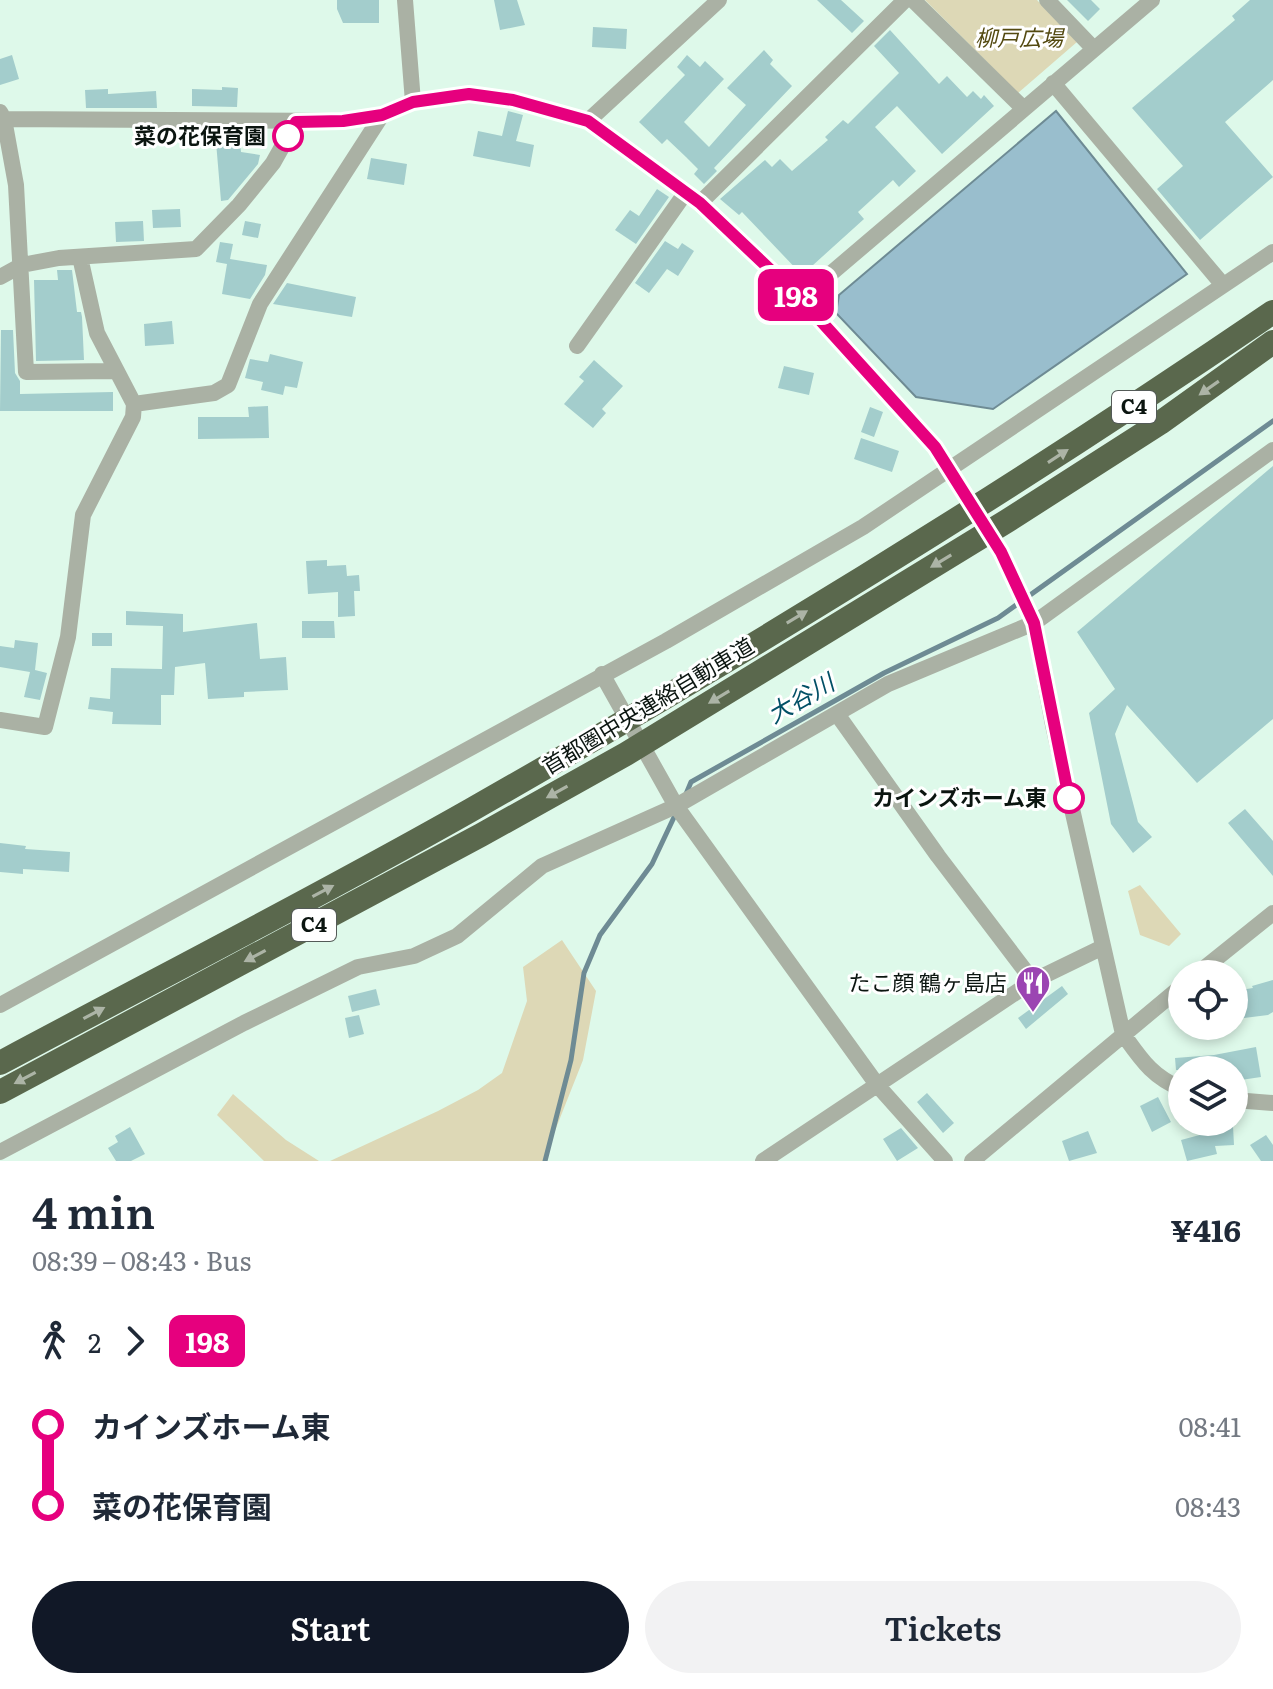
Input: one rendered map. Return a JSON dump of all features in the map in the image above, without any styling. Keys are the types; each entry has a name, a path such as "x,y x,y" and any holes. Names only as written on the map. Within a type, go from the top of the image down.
{"highway":[{"name":"首都圏中央連絡自動車道","path":"0,1063 348,878 611,729 992,499 1273,312"},
{"name":"首都圏中央連絡自動車道","path":"0,1092 626,754 1007,521 1160,423 1273,342"}],"street":[{"path":"405,0 413,102"},
{"path":"588,121 719,0"},
{"path":"700,203 905,0"},
{"path":"913,0 1023,108"},
{"path":"1047,0 1094,49"},
{"path":"801,299 1152,0"},
{"path":"1053,83 1223,285"},
{"path":"115,371 26,372 16,185 1,117 343,121 382,115 413,102 469,94 513,100 588,121 700,203 801,299 935,447 1001,552 1034,623 1053,725 1123,1034 1145,1065 1168,1084"},
{"path":"134,404 214,393 228,385 260,304 382,115"},
{"path":"0,277 22,265 114,253 196,249 239,205 273,163 296,122"},
{"path":"577,346 686,192"},
{"path":"0,1005 666,641 863,527 1273,252"},
{"path":"0,720 45,727 68,637 83,515 133,417 134,404 97,333 80,257"},
{"path":"0,1152 244,1023 358,967 414,956 457,936 542,866 676,806 888,684 1034,623 1273,450"},
{"path":"602,674 676,806 878,1086 942,1160"},
{"path":"837,714 938,856 1033,981"},
{"path":"1214,960 1273,913"},
{"path":"763,1161 1033,981 1103,947"},
{"path":"972,1161 1168,997"},
{"path":"1248,1101 1273,1103"}],"green space":[{"name":"柳戸広場","path":"925,0 1037,0 1077,42 1018,93"},
{"path":"1140,885 1181,934 1169,946 1140,935 1128,891"},
{"path":"562,940 596,991 583,1060 543,1161 330,1161 438,1111 502,1073 527,1001 523,967"},
{"path":"233,1094 286,1140 319,1161 264,1161 217,1115"}],"water":[{"path":"1056,111 1187,274 993,409 916,397 836,313 839,295"}],"building":[{"path":"337,0 379,0 379,23 343,23"},
{"path":"494,0 517,0 525,25 500,30"},
{"path":"817,0 841,0 864,21 852,33"},
{"path":"1067,0 1091,0 1100,9 1088,21"},
{"path":"1250,0 1273,0 1273,80 1225,122 1273,177 1200,240 1157,189 1183,166 1132,108 1235,20 1232,16"},
{"path":"593,27 627,29 626,49 592,47"},
{"path":"890,30 939,84 947,76 967,97 973,91 981,99 984,95 994,106 942,154 897,106 875,127 916,171 899,187 893,180 858,212 864,219 802,275 742,212 739,215 720,199 765,160 772,167 780,159 792,171 828,140 825,137 843,120 848,124 899,73 874,46"},
{"path":"764,50 773,60 770,64 792,86 714,168 717,171 704,184 694,174 698,169 686,157 667,139 662,144 639,122 685,75 677,67 687,55 700,67 705,61 724,79 684,122 709,147 746,105 727,88"},
{"path":"12,55 19,79 0,85 0,59"},
{"path":"222,87 238,88 237,107 192,106 192,89 222,90"},
{"path":"108,89 108,94 156,91 157,108 86,108 85,90"},
{"path":"508,111 523,115 516,141 534,145 530,167 473,156 478,131 502,136"},
{"path":"240,141 241,152 260,155 258,164 228,200 221,201 216,142"},
{"path":"371,158 407,164 404,185 367,179"},
{"path":"657,189 669,197 636,244 615,230 630,210 639,216"},
{"path":"180,209 181,227 153,228 152,210"},
{"path":"143,221 144,241 116,242 115,222"},
{"path":"245,221 261,224 258,238 242,235"},
{"path":"665,241 678,249 682,243 694,251 678,276 667,269 649,293 635,283"},
{"path":"220,242 233,244 230,259 267,265 265,275 250,299 222,294 227,264 216,262"},
{"path":"57,270 72,270 77,312 81,312 82,317 84,360 36,361 34,280 58,280"},
{"path":"287,283 356,297 352,317 273,304"},
{"path":"172,321 174,344 145,346 144,324"},
{"path":"1,330 13,330 15,373 20,381 20,394 113,392 113,411 0,411"},
{"path":"270,354 303,362 297,388 285,386 283,395 261,390 263,382 245,378 250,359 268,362"},
{"path":"594,360 623,386 602,409 606,413 593,428 564,404 584,381 579,377"},
{"path":"784,366 814,373 809,395 778,388"},
{"path":"268,406 269,438 198,439 198,417 249,417 248,407"},
{"path":"870,407 883,412 874,437 861,432"},
{"path":"861,438 899,451 892,472 854,459"},
{"path":"1273,466 1273,719 1197,783 1127,705 1115,734 1138,822 1152,837 1133,853 1111,824 1089,713 1115,689 1077,632"},
{"path":"327,560 327,566 346,565 347,576 359,575 360,591 354,591 355,616 338,617 338,592 308,594 306,561"},
{"path":"126,611 183,614 183,632 257,623 260,659 286,657 288,690 244,692 244,697 208,699 205,663 175,667 174,695 161,695 161,725 112,724 113,712 88,709 90,697 110,699 111,668 162,669 163,626 126,625"},
{"path":"302,621 334,621 335,638 302,638"},
{"path":"92,633 112,633 112,646 92,646"},
{"path":"15,640 38,643 35,670 47,673 40,700 24,697 30,672 0,667 0,646 14,648"},
{"path":"1245,809 1273,841 1273,876 1228,823"},
{"path":"0,843 26,846 25,849 70,852 69,872 23,869 23,874 0,872"},
{"path":"1273,980 1273,1012 1248,1018 1248,989"},
{"path":"1062,986 1068,994 1026,1029 1018,1018"},
{"path":"376,989 380,1005 352,1012 348,996"},
{"path":"359,1015 364,1034 349,1038 345,1018"},
{"path":"1256,1047 1261,1077 1248,1079 1248,1056 1201,1056"},
{"path":"927,1093 954,1123 943,1133 917,1102"},
{"path":"1158,1097 1168,1116 1168,1124 1152,1132 1140,1106"},
{"path":"130,1127 145,1154 131,1161 116,1161 108,1148 118,1142 115,1136"},
{"path":"901,1128 918,1148 897,1161 883,1139"},
{"path":"1088,1131 1097,1153 1069,1161 1062,1141"},
{"path":"1266,1135 1273,1145 1273,1161 1261,1161 1250,1145"},
{"path":"1196,1136 1234,1136 1234,1145 1215,1146 1217,1154 1187,1161 1181,1140"}],"waterway":[{"name":"大谷川","path":"686,794 691,782 884,673 998,618 1273,421"},
{"name":"大谷川","path":"545,1161 571,1060 584,973 600,935 652,864 676,813"}],"bus line":[{"name":"198","path":"288,136 296,122 343,121 382,115 413,102 469,94 513,100 588,121 700,203 801,299 935,447 949,468 1001,552 1034,623 1069,798"}],"place":[{"name":"菜の花保育園","path":"288,136"},
{"name":"カインズホーム東","path":"1069,798"},
{"name":"たこ顔 鶴ヶ島店","path":"1033,1014"}]}
